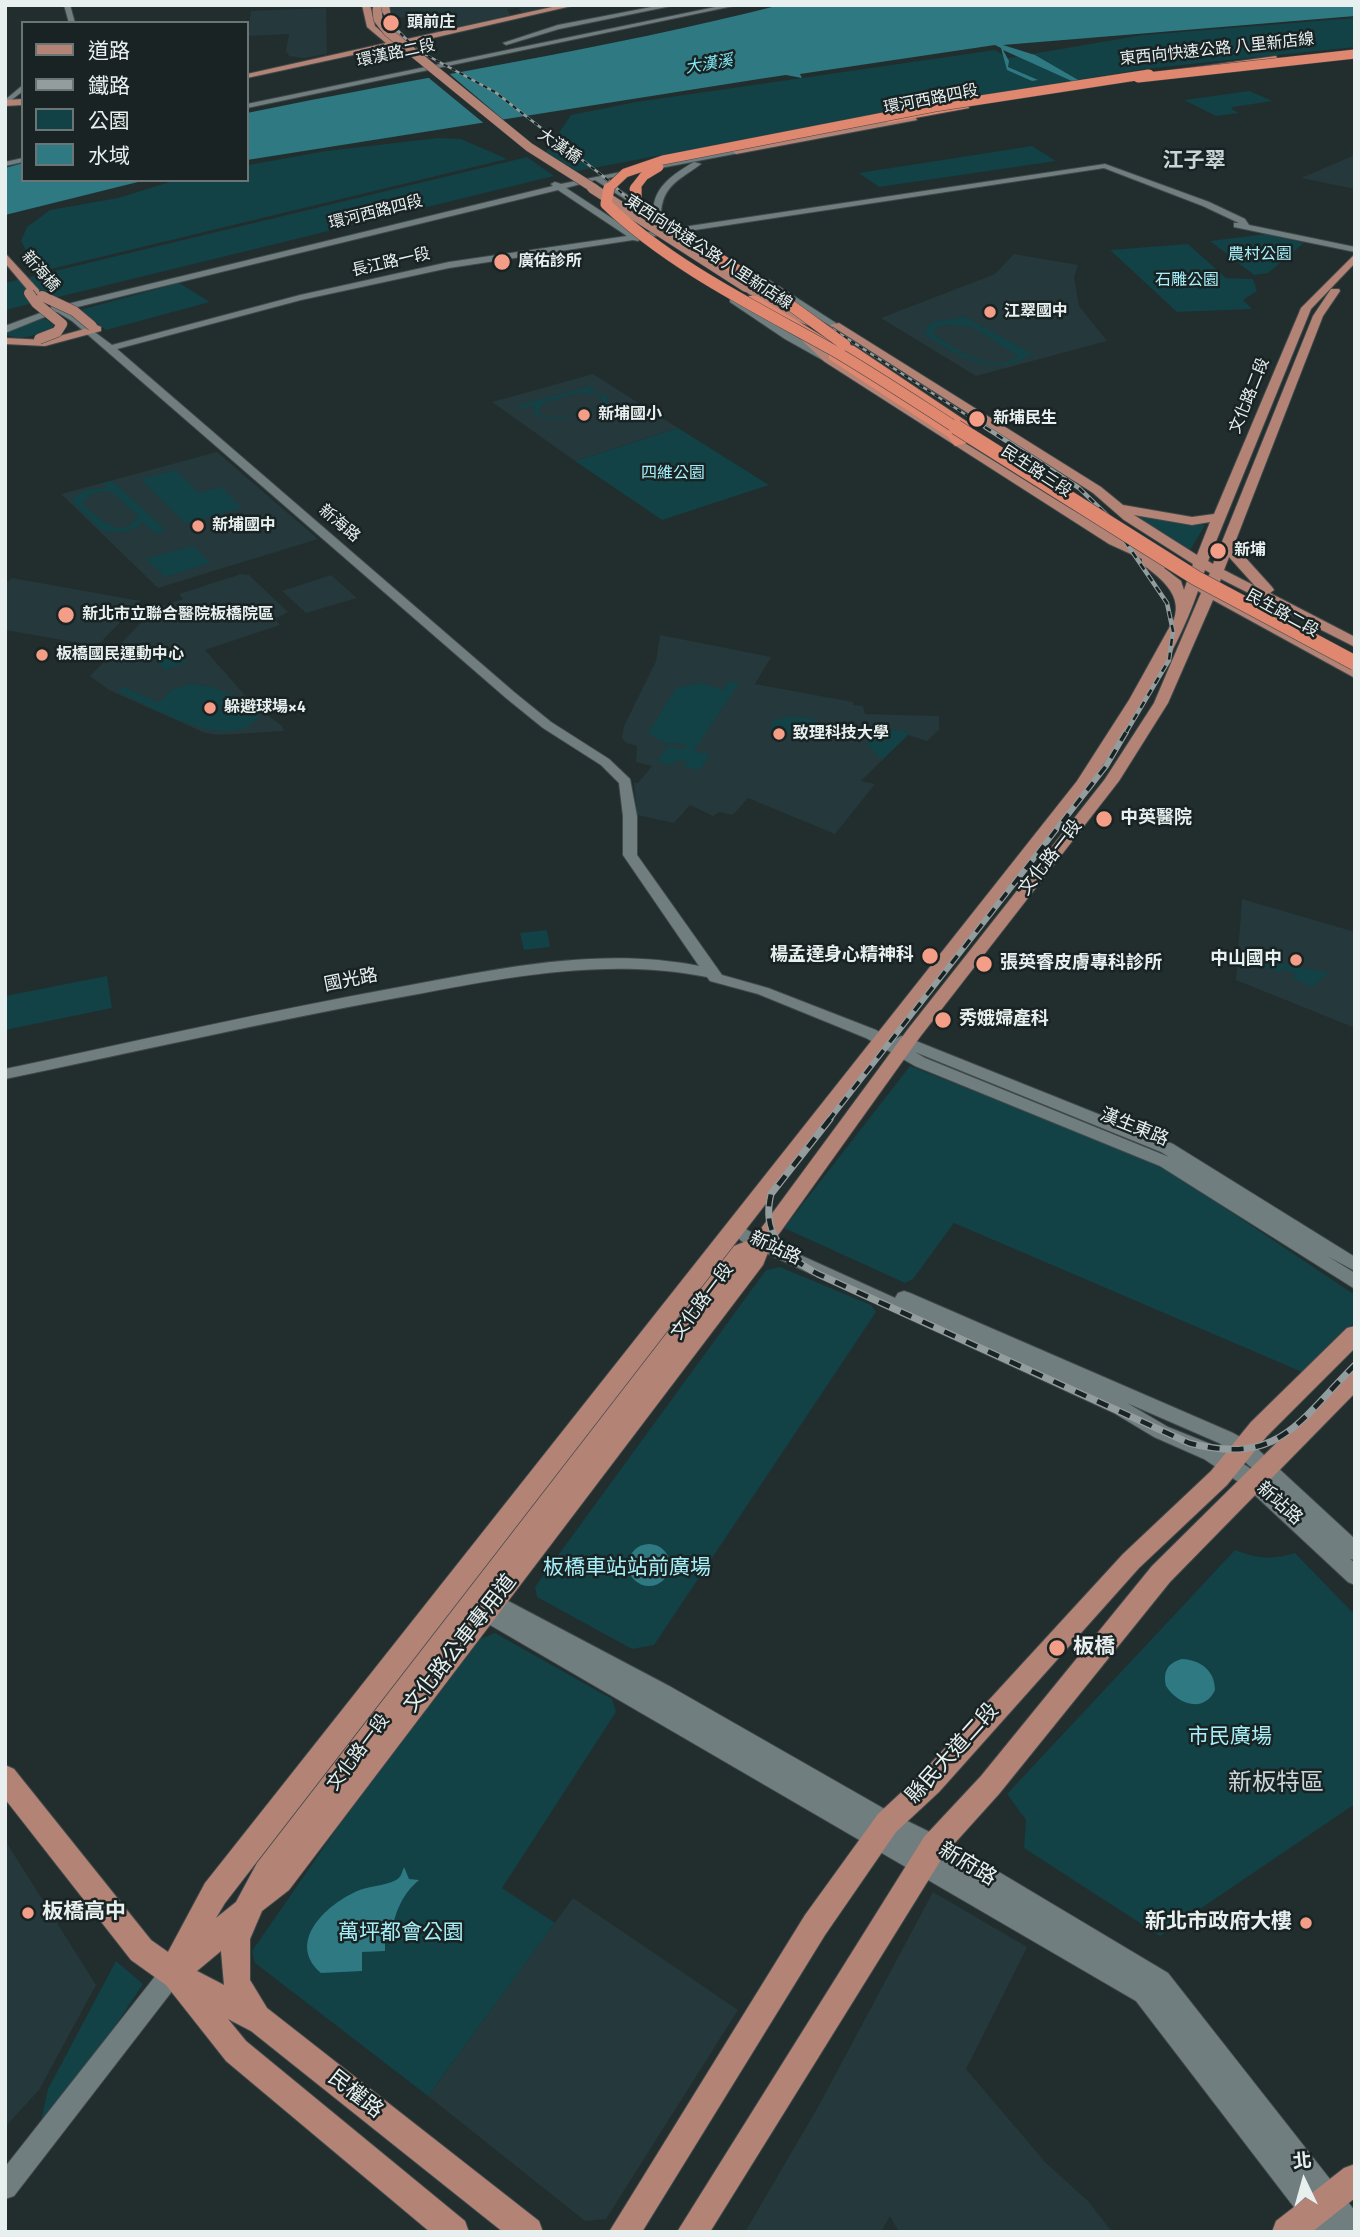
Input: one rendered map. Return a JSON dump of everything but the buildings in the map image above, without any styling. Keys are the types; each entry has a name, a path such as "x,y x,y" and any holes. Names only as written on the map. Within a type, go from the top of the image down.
{"highway":[{"path":"1149,74 1342,52 1355,54"},
{"path":"1215,70 1355,54"},
{"name":"東西向快速公路 八里新店線","path":"1355,54 1149,74 959,103 696,153 639,167 613,182 605,198 619,218 746,294 1196,578 1355,663"},
{"name":"東西向快速公路 八里新店線","path":"1355,54 1077,86 708,152 669,163 644,176 635,190 636,201 656,219 782,299 963,433 1201,575 1355,657"},
{"path":"708,152 974,104"},
{"path":"746,294 842,350"},
{"path":"746,294 953,433 963,433"},
{"path":"769,303 963,433"}],"main road":[{"path":"376,33 392,29 401,35 424,35 564,5"},
{"path":"248,74 407,43 572,5"},
{"path":"443,82 376,33 368,22 375,7 392,29 467,96"},
{"name":"大漢橋","path":"375,7 378,27 521,147 746,294"},
{"name":"大漢橋","path":"375,7 378,19 388,32 529,146 746,294"},
{"path":"407,43 424,35"},
{"name":"環河西路四段","path":"708,152 1010,98 1355,54"},
{"name":"環河西路四段","path":"736,151 1056,86 1355,54"},
{"name":"新海橋","path":"5,256 34,292 69,321 68,328 58,335 35,341"},
{"name":"文化路二段","path":"1201,563 1306,308 1355,257"},
{"name":"新海橋","path":"5,264 36,303 62,322 57,332 35,341"},
{"name":"文化路二段","path":"1216,571 1318,316 1331,295 1355,273"},
{"path":"34,292 74,311 93,328"},
{"name":"民生路三段","path":"746,294 769,303 864,353 1102,503 1121,508"},
{"name":"民生路三段","path":"746,294 806,338 829,360 963,433 972,452 1114,541 1146,554 1194,584"},
{"path":"5,340 35,341 55,328 53,320 42,313"},
{"name":"民生路三段","path":"835,326 1097,489 1129,517 1201,563"},
{"path":"5,347 93,328"},
{"path":"914,384 941,392"},
{"path":"972,452 1001,443 1028,457"},
{"path":"1121,508 1192,521 1219,517"},
{"path":"1114,541 1170,578 1176,584 1190,615 1218,611 1246,615"},
{"path":"1227,544 1251,576 1292,610"},
{"name":"民生路二段","path":"1201,563 1355,643"},
{"name":"文化路一段","path":"172,1973 249,1908 267,1873 741,1252 764,1238 905,1048 1128,758 1166,693 1190,615 1194,584 1201,563"},
{"name":"文化路一段","path":"172,1973 215,1893 1083,783 1208,591 1216,571"},
{"name":"民生路二段","path":"1194,584 1355,674"},
{"name":"文化路公車專用道","path":"249,1908 279,1880 757,1259 764,1238"},
{"name":"縣民大道二段","path":"624,2232 815,1925 882,1830 930,1783 1131,1561 1238,1457 1259,1429 1355,1334"},
{"path":"692,2232 928,1854 990,1784 1161,1574 1355,1379"},
{"name":"民權路","path":"5,1778 141,1950 172,1973 261,2021 528,2232"},
{"path":"249,1908 234,1945 234,1971 243,1999 261,2021"},
{"name":"民權路","path":"172,1973 236,2051 454,2232"},
{"path":"1287,2232 1324,2214 1355,2179"}],"street":[{"name":"環漢路二段","path":"248,99 452,56 558,27 673,5"},
{"path":"248,106 338,87 455,68 517,50 720,5"},
{"path":"575,37 663,13 735,5"},
{"path":"6,102 21,89"},
{"path":"657,214 659,192 672,179 701,162 736,151"},
{"name":"環河西路四段","path":"594,177 736,151"},
{"name":"環河西路四段","path":"609,175 708,152"},
{"name":"環河西路四段","path":"56,308 88,303 594,177 708,152"},
{"name":"長江路一段","path":"110,348 409,272 1105,166 1242,221 1246,227"},
{"name":"民生路三段","path":"594,177 835,326"},
{"name":"環河西路四段","path":"56,308 558,186"},
{"name":"民生路三段","path":"558,186 788,337 829,360"},
{"name":"民生路三段","path":"643,207 680,230"},
{"path":"1209,217 1355,250"},
{"path":"88,303 78,310 98,326 93,328"},
{"path":"5,330 56,308"},
{"path":"5,318 56,308"},
{"name":"新海路","path":"56,308 93,328 110,348 510,695 547,724 605,762 625,782 630,816 630,855 709,972"},
{"path":"5,324 28,314"},
{"name":"國光路","path":"5,1074 328,1005 506,974 578,965 709,972"},
{"name":"漢生東路","path":"709,972 715,978 763,992 885,1037 905,1048 1167,1148 1355,1265"},
{"name":"漢生東路","path":"905,1048 920,1062 1166,1162 1355,1282"},
{"name":"新站路","path":"734,1228 764,1238 1134,1400 1170,1412 1238,1457 1355,1552"},
{"name":"新站路","path":"764,1238 1120,1408 1161,1433 1211,1453 1238,1457"},
{"name":"新站路","path":"1259,1474 1355,1576"},
{"name":"新府路","path":"489,1607 928,1854 1144,1993 1324,2214 1354,2232"},
{"name":"文化路一段","path":"5,2187 172,1973"}],"shaded area":[{"path":"389,5 555,5 522,13 518,8 507,9 510,15 435,32 411,16 391,19"},
{"path":"326,8 327,54 304,58 289,56 286,51 289,34 248,36 251,11"},
{"path":"1355,155 1355,189 1301,178"},
{"name":"江翠國中","path":"1014,254 1078,265 1074,277 1079,306 1107,341 976,376 881,318 995,274"},
{"name":"新埔國小","path":"593,374 678,428 575,461 492,402"},
{"name":"新埔國中","path":"217,452 318,539 158,588 61,494"},
{"path":"241,574 249,575 288,612 275,619 280,625 205,650 251,702 282,726 284,731 220,735 205,733 109,690 90,676 154,609 183,599 179,594"},
{"path":"331,575 357,598 306,613 282,591"},
{"name":"新北市立聯合醫院板橋院區","path":"12,578 141,601 97,646 5,630 5,584"},
{"name":"致理科技大學","path":"660,635 771,657 755,684 853,702 853,705 863,706 865,714 939,716 939,730 927,741 908,735 861,781 875,784 835,834 748,798 733,815 719,812 713,816 690,805 674,823 637,815 634,783 638,783 652,766 636,762 637,746 626,743 622,738 624,726 656,661"},
{"name":"中山國中","path":"1242,899 1355,932 1355,1028 1236,980"},
{"name":"板橋高中","path":"5,1840 96,1985 39,2090 5,2127"},
{"path":"933,1892 1027,1947 966,2069 1045,2162 1088,2201 1112,2232 899,2232 890,2216 881,2232 745,2232 818,2107"},
{"path":"573,1898 738,2010 606,2219 585,2221 428,2096"}],"green space":[{"path":"1355,18 1355,47 1144,69 942,102 577,171 546,152 571,115 636,102 995,50 1008,58 1143,35"},
{"path":"1249,91 1273,101 1233,107 1231,109 1239,113 1216,116 1184,100"},
{"path":"438,138 461,139 507,159 51,269 30,258 21,241 27,227 50,210 118,198 170,182 248,182 248,165 326,151"},
{"path":"1032,146 1056,161 879,187 859,173"},
{"path":"527,157 554,176 5,310 5,283"},
{"name":"農村公園","path":"1266,234 1304,243 1268,273 1254,275 1210,241"},
{"name":"石雕公園","path":"1188,244 1226,278 1253,279 1257,291 1243,300 1252,309 1177,312 1110,250"},
{"path":"179,283 210,302 106,330 80,310"},
{"path":"43,317 54,325 49,332 21,338 5,335 30,320"},
{"path":"965,317 1036,356 1026,355 1024,359 1013,363 993,366 974,362 926,334 924,332 933,322","holes":["945,324 973,327 1018,356 998,364 975,359 935,335 933,330"]},
{"path":"591,386 596,388 589,391 607,396 608,405 558,420 535,416 533,405 521,409 517,406","holes":["577,393 595,394 604,401 601,406 577,414 552,417 537,412 544,403"]},
{"name":"四維公園","path":"678,428 769,485 662,520 575,461"},
{"path":"176,470 199,493 221,487 242,508 186,524 141,479"},
{"path":"112,481 166,530 156,534 142,522 129,531 101,530 72,502 73,498 86,490 108,488 103,483","holes":["107,491 113,493 138,516 125,528 110,525 82,503 91,494"]},
{"path":"1121,508 1205,525 1189,552"},
{"path":"193,546 210,563 165,577 145,559"},
{"path":"172,647 188,662 165,670 150,654"},
{"path":"730,681 739,683 694,751 710,755 700,770 684,767 687,762 677,760 673,765 657,762 668,746 683,749 687,744 664,743 648,733 676,688 700,683 723,690"},
{"path":"190,684 209,686 254,704 259,711 258,718 244,728 228,731 209,729 169,716 117,691 124,687 160,703 171,690"},
{"path":"793,716 815,719 819,725 799,734 772,731 770,727 774,720"},
{"path":"889,729 910,733 882,760 867,745 870,738 880,737"},
{"path":"547,930 550,947 524,950 520,933"},
{"path":"1260,959 1329,973 1312,987 1292,978 1295,973 1283,969 1280,973 1252,960"},
{"path":"107,976 112,1008 5,1030 5,996"},
{"path":"910,1066 1158,1163 1355,1295 1355,1322 1302,1372 954,1223 913,1279 905,1283 784,1228"},
{"name":"板橋車站站前廣場","path":"780,1267 871,1305 876,1312 654,1645 632,1649 537,1597 535,1587 766,1270"},
{"name":"市民廣場","path":"1235,1550 1265,1558 1295,1553 1355,1615 1355,1804 1160,1936 1024,1848 1026,1820 1007,1794"},
{"name":"萬坪都會公園","path":"495,1633 612,1699 616,1712 502,1888 555,1923 428,2096 255,1963 252,1951 340,1824 480,1639"},
{"path":"116,1961 143,1984 94,2058 41,2120 48,2089"}],"water":[{"name":"大漢溪","path":"780,5 1355,5 1355,16 1003,45 1035,55 1080,81 1074,82 1003,50 1009,61 1008,67 1038,80 1032,81 1007,70 1001,48 995,45 800,74 802,78 786,75 248,160 248,113 714,21"},
{"path":"21,164 21,182 138,182 5,215 5,168"},
{"path":"649,1544 664,1550 670,1565 664,1580 649,1586 634,1580 628,1565 634,1550"},
{"path":"1182,1659 1195,1661 1205,1667 1212,1677 1215,1690 1204,1702 1183,1702 1166,1686 1167,1669"},
{"path":"404,1867 409,1879 419,1880 407,1892 399,1907 391,1940 385,1941 385,1951 362,1952 362,1971 321,1973 311,1961 307,1950 308,1938 314,1926 343,1898 365,1888 398,1879"}],"pier":[{"path":"445,70 506,122 486,125 424,74"}],"railway":[{"path":"379,5 383,16 417,50 495,92 608,180 648,218 778,304 834,330 988,429"},
{"path":"985,427 1079,488 1108,516 1167,603 1173,631 1169,660 1125,734"},
{"path":"828,1121 1106,766 1126,732"},
{"path":"830,1119 771,1194 769,1208 769,1221 778,1242 795,1260 818,1274 1189,1443 1220,1449 1245,1449 1266,1444 1284,1434 1301,1421 1355,1365"}],"place":[{"name":"頭前庄","path":"391,23"},
{"name":"廣佑診所","path":"502,262"},
{"name":"江翠國中","path":"990,312"},
{"name":"新埔國小","path":"584,415"},
{"name":"新埔民生","path":"977,419"},
{"name":"新埔國中","path":"198,526"},
{"name":"新埔","path":"1218,551"},
{"name":"新北市立聯合醫院板橋院區","path":"66,615"},
{"name":"板橋國民運動中心","path":"42,655"},
{"name":"躲避球場×4","path":"210,708"},
{"name":"致理科技大學","path":"779,734"},
{"name":"中英醫院","path":"1104,819"},
{"name":"楊孟達身心精神科","path":"930,956"},
{"name":"中山國中","path":"1296,960"},
{"name":"張英睿皮膚專科診所","path":"984,964"},
{"name":"秀娥婦產科","path":"943,1020"},
{"name":"板橋","path":"1057,1648"},
{"name":"板橋高中","path":"28,1913"},
{"name":"新北市政府大樓","path":"1306,1923"}],"district":[{"name":"江子翠","path":"1194,162"},
{"name":"新板特區","path":"1276,1784"}]}
